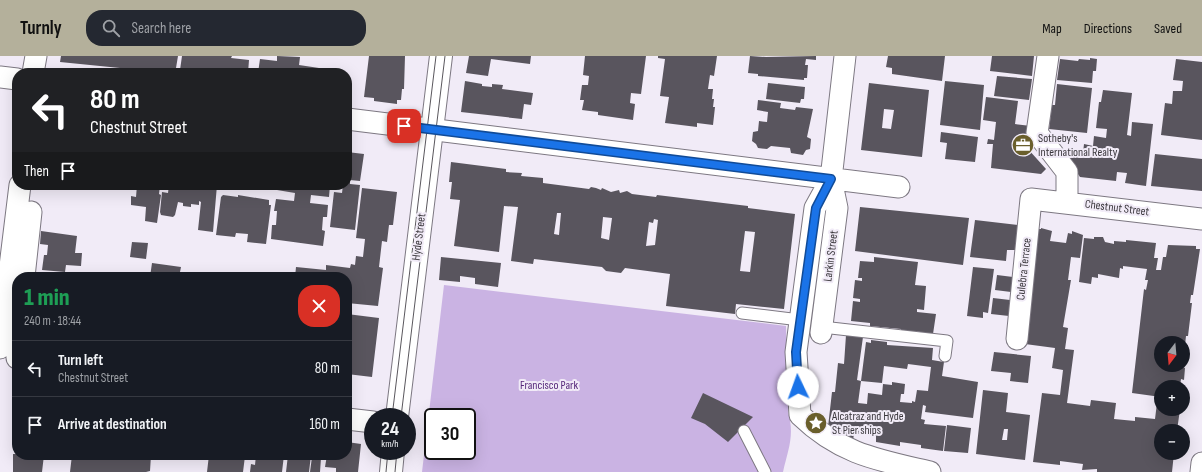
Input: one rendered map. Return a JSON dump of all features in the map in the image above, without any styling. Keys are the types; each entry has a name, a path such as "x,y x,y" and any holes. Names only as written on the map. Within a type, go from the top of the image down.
{"street":[{"path":"35,68 36,56"},
{"name":"Hyde Street","path":"398,408 441,56"},
{"name":"Larkin Street","path":"821,330 837,208 831,179 845,56"},
{"path":"1048,56 1037,133 1067,172 1068,202"},
{"path":"0,77 12,78"},
{"path":"352,120 831,179 899,186"},
{"name":"Larkin Street","path":"831,179 816,208 800,320 796,352 800,415 816,431 846,449 868,457 930,472"},
{"path":"0,348 19,190"},
{"path":"25,272 34,190"},
{"name":"Chestnut Street","path":"1031,199 1068,202 1202,219"},
{"name":"Culebra Terrace","path":"1017,339 1031,199"},
{"path":"352,420 364,421"},
{"path":"390,472 392,460"},
{"path":"1201,472 1202,463"}],"lane":[{"path":"742,313 800,320"},
{"path":"821,330 947,341 945,356"},
{"path":"744,431 765,472"}],"green space":[{"name":"Francisco Park","path":"444,285 786,326 788,412 791,435 783,472 422,472 424,455 424,460 476,460 476,408 430,408"}],"building":[{"path":"61,56 178,56 176,68 120,68 60,62"},
{"path":"182,56 232,56 231,58 249,60 248,68 180,68"},
{"path":"277,56 300,57 299,65 319,68 259,68 260,59 277,61"},
{"path":"369,56 405,56 404,89 402,89 401,100 397,100 397,104 374,101 374,98 364,97"},
{"path":"469,56 531,56 530,64 491,59 488,76 466,73"},
{"path":"585,56 646,56 641,94 631,93 630,103 635,104 633,120 598,115 598,112 582,110 584,100 580,100 582,85 588,85 589,76 583,75"},
{"path":"658,56 717,56 714,76 710,75 708,89 713,89 712,99 714,99 713,107 715,107 713,125 697,123 697,127 665,123 669,97 660,96 665,59 658,58"},
{"path":"750,56 816,56 816,60 806,59 805,65 808,65 807,78 804,78 804,80 758,76 758,74 748,73"},
{"path":"888,56 945,56 942,81 892,74 892,68 886,67"},
{"path":"992,56 1034,56 1032,76 990,71"},
{"path":"1090,58 1097,59 1096,71 1093,71 1092,83 1057,80 1060,59 1078,61 1079,59 1090,60"},
{"path":"1176,59 1202,62 1202,140 1161,135 1165,103 1172,104 1173,91 1182,91 1183,81 1173,80"},
{"path":"997,76 1032,79 1029,100 994,96"},
{"path":"465,81 482,84 482,86 492,87 492,84 503,85 502,89 533,93 531,105 524,104 522,119 461,112"},
{"path":"945,81 984,85 980,130 940,125"},
{"path":"768,83 805,87 804,99 801,99 800,103 766,99"},
{"path":"869,83 929,90 922,157 861,150","holes":["884,109 894,110 891,129 882,128"]},
{"path":"1057,84 1092,88 1087,133 1049,129 1052,105 1055,105"},
{"path":"1103,90 1132,93 1127,135 1131,136 1132,122 1153,124 1146,186 1125,183 1127,173 1117,172 1116,181 1080,177 1062,150 1083,153 1084,144 1093,146 1094,136 1106,138 1107,129 1096,128 1099,102 1101,102"},
{"path":"986,97 1018,101 1015,124 1031,126 1028,149 1046,169 1041,174 991,168 993,144 987,144 988,139 994,140 996,122 983,120"},
{"path":"758,100 781,103 780,108 795,110 796,107 813,109 807,137 811,139 810,149 806,150 803,155 791,153 790,148 771,146 767,149 758,148 752,141 753,132 758,131 759,121 767,122 768,112 757,110"},
{"path":"941,132 978,137 975,162 945,159 947,143 940,142"},
{"path":"352,153 364,154 360,181 352,180"},
{"path":"1155,154 1202,159 1202,191 1151,186"},
{"path":"451,162 506,169 506,172 522,173 521,176 543,178 543,183 589,189 591,187 601,190 602,188 611,192 619,190 620,193 627,191 632,194 656,197 657,195 748,206 748,208 795,214 784,309 736,304 735,314 666,306 670,274 625,268 621,273 606,271 602,267 534,259 533,264 511,261 518,207 504,206 499,252 454,246 460,200 450,199 452,182 449,182","holes":["557,213 561,213 559,235 554,234","603,217 612,218 609,240 601,238","654,219 658,220 655,245 646,246 649,222 653,223","745,231 755,232 750,272 740,271"]},
{"path":"352,184 360,185 355,230 330,227 334,192 342,193 342,190 352,190"},
{"path":"362,188 397,192 393,225 389,225 387,242 382,241 379,267 383,268 378,306 352,303 352,272 296,272 296,267 326,270 326,265 350,268 351,264 355,265 356,256 363,257 365,239 356,238"},
{"path":"137,190 159,190 159,194 161,195 157,223 145,221 146,207 131,205 131,196 136,197"},
{"path":"168,190 217,190 213,232 198,230 201,202 199,201 199,205 191,204 191,207 183,206 183,203 178,202 175,215 173,217 161,215 162,192 168,193"},
{"path":"277,190 330,190 329,197 311,195 310,203 328,205 327,217 323,217 322,230 325,231 323,246 271,239 272,225 276,225 277,211 274,211 276,199 294,201 295,193"},
{"path":"223,195 238,197 238,195 269,200 269,205 271,205 266,244 247,242 248,234 236,233 235,237 216,235 221,197"},
{"path":"860,207 969,218 963,265 855,251"},
{"path":"975,220 1018,225 1015,250 1007,250 1006,261 970,257"},
{"path":"1036,229 1052,231 1050,241 1066,243 1068,233 1072,234 1072,231 1083,235 1080,258 1071,257 1068,280 1071,280 1063,327 1068,328 1065,349 1074,350 1067,403 1090,406 1091,400 1116,403 1114,419 1135,421 1135,417 1155,419 1155,416 1179,416 1178,424 1154,424 1154,460 1173,460 1172,472 1097,472 1097,469 1082,470 1083,464 1060,461 1060,465 1033,462 1042,393 1060,395 1063,370 1052,368 1055,348 1025,344"},
{"path":"41,231 77,236 75,253 82,253 81,266 66,265 65,272 42,270 44,255 47,255 48,245 40,244"},
{"path":"1094,237 1103,237 1105,242 1114,244 1114,241 1126,242 1126,240 1156,243 1154,258 1158,258 1156,270 1161,270 1163,257 1166,257 1168,245 1196,246 1196,249 1200,249 1193,295 1191,295 1190,303 1192,303 1188,336 1154,336 1154,372 1185,372 1184,380 1154,380 1154,396 1132,393 1144,289 1146,290 1148,280 1145,280 1147,269 1123,266 1123,269 1120,268 1119,278 1098,274 1098,278 1092,277 1091,284 1079,282 1084,238 1094,239"},
{"path":"132,242 148,243 146,259 130,257"},
{"path":"441,257 501,263 498,287 475,284 475,278 460,276 460,282 439,280"},
{"path":"874,257 918,262 915,285 926,286 924,310 917,309 917,312 936,314 933,334 914,331 914,334 901,332 901,329 870,326 870,323 851,321 853,301 860,302 860,299 853,298 855,280 862,281 862,278 858,278 860,261 874,262"},
{"path":"152,263 181,267 180,272 151,272"},
{"path":"973,267 994,269 988,313 983,312 983,318 967,316"},
{"path":"997,275 1013,277 1011,292 995,290"},
{"path":"993,298 1010,300 1009,316 991,314"},
{"path":"352,315 379,318 372,377 352,375"},
{"path":"846,335 863,337 857,380 861,381 866,342 871,343 871,340 887,342 887,345 933,348 932,360 944,362 942,376 978,382 973,418 925,412 926,406 923,405 921,419 925,420 924,424 946,426 943,451 921,448 921,445 900,442 900,446 876,442 876,436 854,433 853,441 828,427 832,392 835,392 838,363 844,364","holes":["908,364 931,367 928,391 917,390 915,402 912,401 912,403 900,402 901,394 904,394 905,384 892,382 892,385 883,384 882,395 868,393 867,404 858,403 861,381 882,383 884,366 907,369"]},
{"path":"994,352 1031,356 1028,383 1010,381 1011,373 991,371"},
{"path":"983,390 1008,393 1006,412 1030,415 1025,460 976,454","holes":["1004,429 1008,429 1007,440 1002,440"]},
{"path":"703,393 753,417 728,442 705,424 691,418"},
{"path":"947,425 971,428 968,453 944,451"},
{"path":"352,443 361,444 358,472 336,472 336,468 325,467 326,460 352,460"},
{"path":"13,460 43,460 42,472 13,472"},
{"path":"71,460 151,460 150,471 146,472 70,472"},
{"path":"208,460 244,460 243,472 207,472"},
{"path":"256,460 283,460 282,472 250,472 251,464 255,465"},
{"path":"287,460 310,460 309,472 286,472"},
{"path":"312,460 321,460 320,472 310,472"}],"tram line":[{"path":"393,408 436,56"},
{"path":"402,408 445,56"},
{"path":"386,472 387,460"},
{"path":"395,472 396,460"}],"place":[{"name":"Sotheby's International Realty","path":"1023,145"},
{"name":"Alcatraz and Hyde St Pier ships","path":"816,423"}],"route":[{"path":"404,126 831,179 816,208 796,352 798,387"}]}
